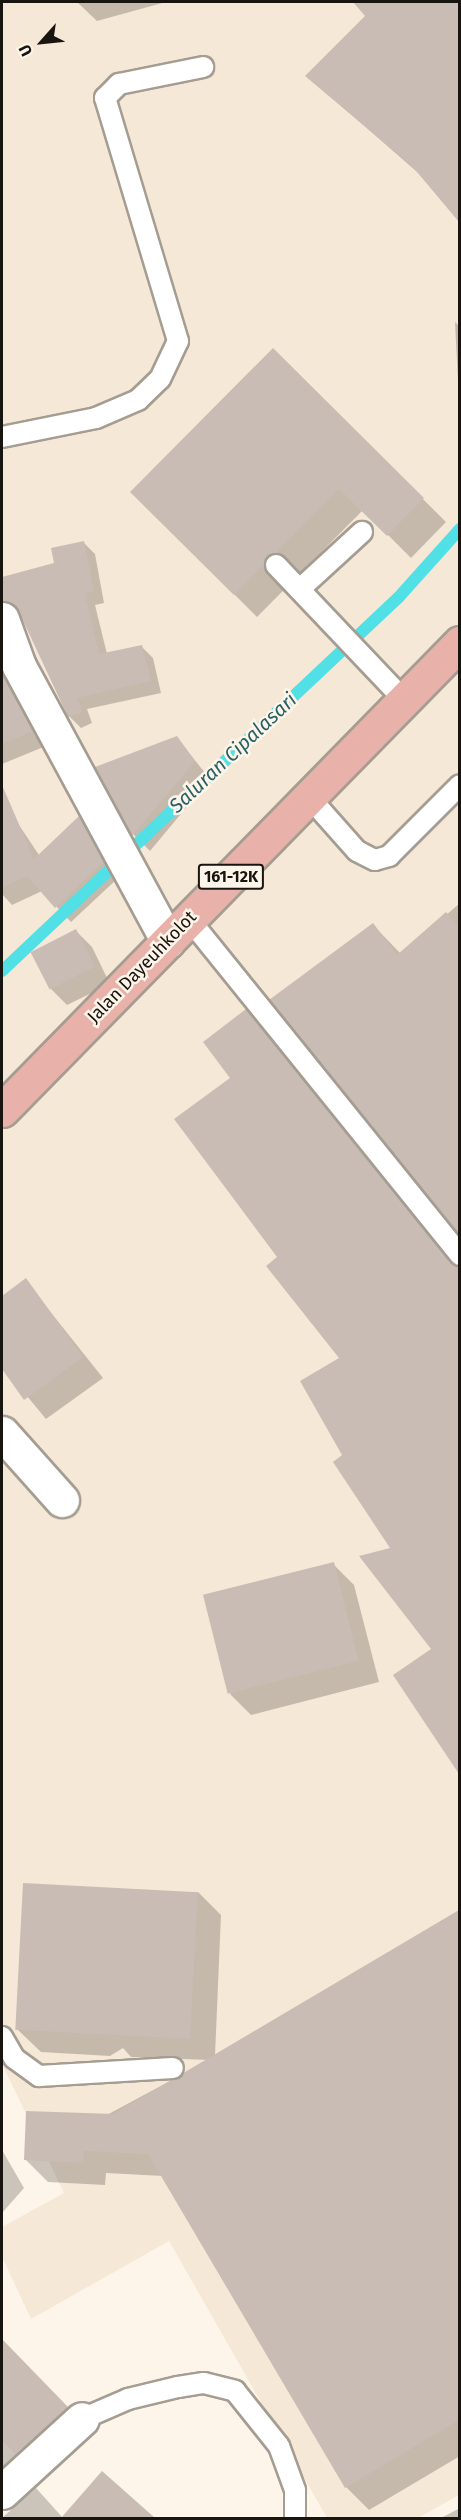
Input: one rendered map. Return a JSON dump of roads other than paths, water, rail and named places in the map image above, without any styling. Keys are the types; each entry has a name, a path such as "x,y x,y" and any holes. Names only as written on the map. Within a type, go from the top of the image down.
{"main road":[{"name":"Jalan Dayeuhkolot","path":"2,1110 459,643"}],"street":[{"path":"2,619 10,669 105,824 131,872 178,930"},
{"path":"2,1432 62,1500"},
{"path":"2,2492 82,2419"}],"lane":[{"path":"2,436 96,418 138,400 160,379 178,341 105,98 119,84 204,67"},
{"path":"300,588 362,532"},
{"path":"276,565 375,663 404,700"},
{"path":"309,797 357,851 375,860 389,856 459,785"},
{"path":"178,930 459,1255"},
{"path":"2,2037 14,2058 39,2076 173,2068"},
{"path":"82,2419 128,2399 178,2387 204,2383 235,2391 279,2446 295,2490 296,2518"}],"waterway":[{"name":"Saluran Cipalasari","path":"2,971 398,598 460,529"}]}
